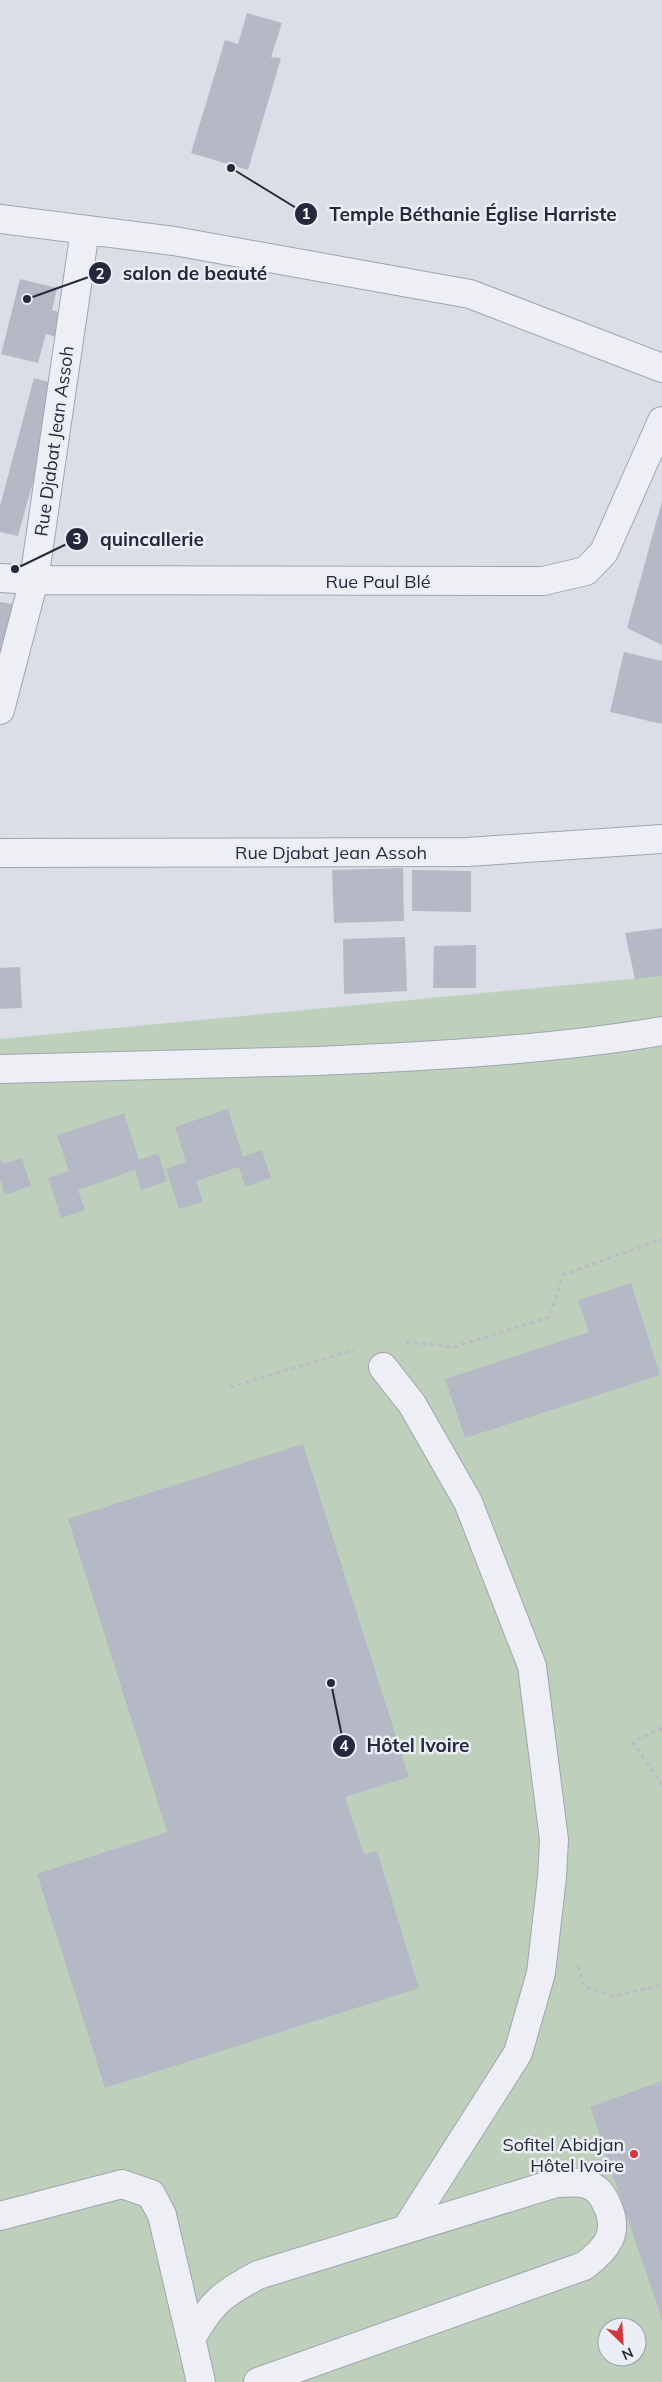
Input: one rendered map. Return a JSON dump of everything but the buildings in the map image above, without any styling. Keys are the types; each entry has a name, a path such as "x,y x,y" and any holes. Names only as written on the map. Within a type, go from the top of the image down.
{"street":[{"path":"0,219 174,241 470,294 662,368"},
{"name":"Rue Djabat Jean Assoh","path":"0,710 34,580 86,230"},
{"name":"Rue Paul Blé","path":"0,578 34,580 544,581 586,571 604,552 662,421"},
{"name":"Rue Djabat Jean Assoh","path":"0,853 467,852 662,839"},
{"path":"0,1069 202,1065 414,1057 602,1041 662,1031"},
{"path":"383,1367 412,1404 468,1502 532,1666 554,1840 552,1877 541,1973 518,2053 406,2229"},
{"path":"191,2339 206,2312 229,2290 258,2275 556,2183 585,2183 601,2191 611,2213 614,2230 601,2254 584,2266 258,2382"},
{"path":"0,2216 122,2184 151,2194 162,2214 201,2382"}],"path":[{"path":"398,1341 454,1347 550,1317 563,1275 662,1239"},
{"path":"230,1386 360,1348"},
{"path":"662,1728 633,1742 662,1785"},
{"path":"576,1959 584,1986 613,1996 662,1985"}],"green space":[{"path":"662,976 662,2382 0,2382 0,1039"}],"place":[{"name":"Temple Béthanie Église Harriste","path":"231,168"},
{"name":"salon de beauté","path":"27,299"},
{"name":"quincallerie","path":"15,569"},
{"name":"Hôtel Ivoire","path":"331,1683"},
{"name":"Sofitel Abidjan Hôtel Ivoire","path":"634,2154"}]}
